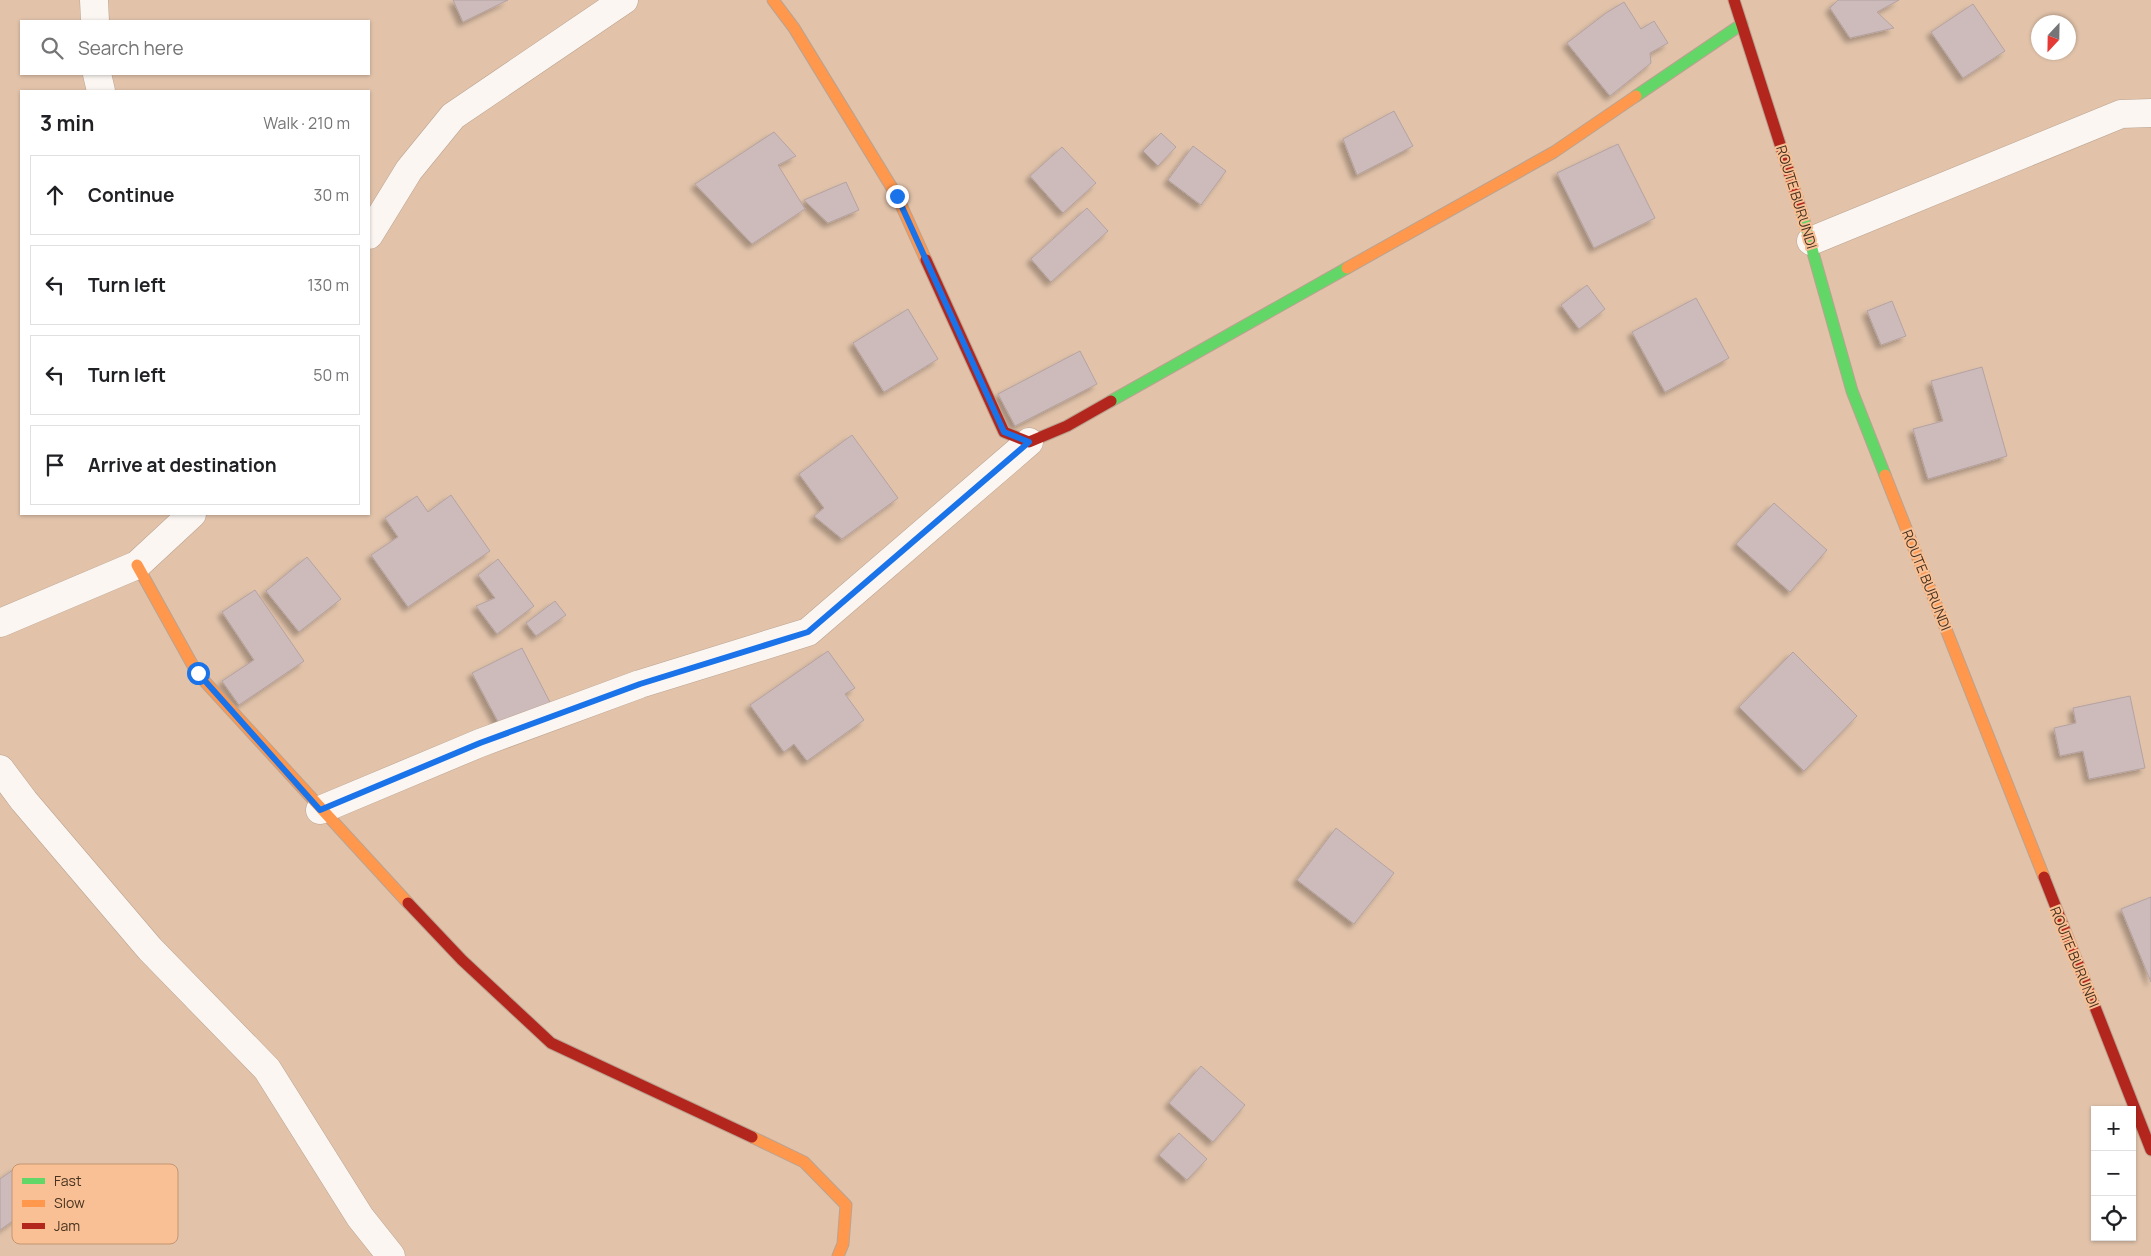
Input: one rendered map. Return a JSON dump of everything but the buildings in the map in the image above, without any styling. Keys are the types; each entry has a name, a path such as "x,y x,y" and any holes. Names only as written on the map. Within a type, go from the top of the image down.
{"street":[{"path":"94,0 95,20"},
{"path":"370,233 409,170 453,116 624,0"},
{"path":"774,0 794,28 897,196 1004,432 1029,442"},
{"name":"ROUTE BURUNDI","path":"1734,0 1811,241 1852,391 2151,1150"},
{"path":"320,810 480,743 640,684 808,632 1029,442 1084,416 1554,152 1742,24"},
{"path":"96,75 101,90"},
{"path":"1811,241 2121,114 2151,113"},
{"path":"0,623 137,565 191,515"},
{"path":"137,565 198,673 320,810 462,960 550,1043 804,1162 846,1204 843,1244 838,1256"},
{"path":"0,769 24,801 150,949 267,1069 360,1217 391,1256"}],"traffic: fast":[{"path":"1636,96 1742,24"},
{"path":"1801,210 1852,391 1885,475"},
{"path":"1111,401 1347,268"}],"traffic: slow":[{"path":"773,0 794,28 897,196 926,260"},
{"path":"1347,268 1554,152 1636,96"},
{"path":"1885,475 2044,877"},
{"path":"137,565 197,673 408,903"},
{"path":"752,1137 804,1162 846,1205 843,1244 838,1256"}],"traffic: jam":[{"path":"1734,0 1801,210"},
{"path":"926,260 1004,432 1029,442 1067,426 1111,401"},
{"path":"2044,877 2151,1150"},
{"path":"408,903 462,960 551,1043 752,1137"}],"route":[{"path":"198,673 320,810 480,743 640,684 808,632 1029,442 1004,432 897,196"}]}
